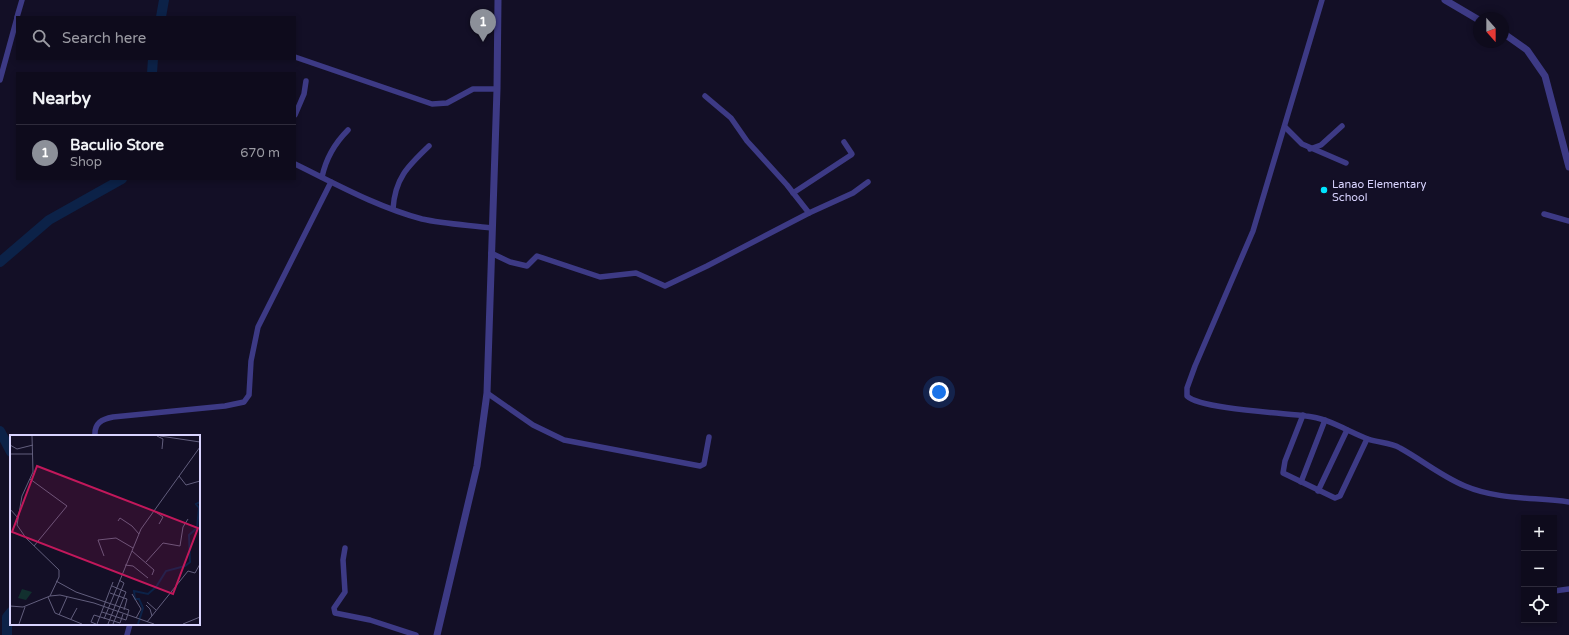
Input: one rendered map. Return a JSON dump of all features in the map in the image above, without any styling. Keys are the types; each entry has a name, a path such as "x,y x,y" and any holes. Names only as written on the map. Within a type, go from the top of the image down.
{"street":[{"path":"17,16 22,0"},
{"path":"437,635 478,466 487,393 498,89 498,0"},
{"path":"1322,0 1253,231 1195,366 1186,393 1188,398 1217,406 1303,415 1325,420 1367,439 1400,448 1448,477 1486,494 1503,497 1541,498 1569,502"},
{"path":"1445,0 1473,16"},
{"path":"0,80 16,21"},
{"path":"1509,37 1527,50 1540,66 1548,84 1569,167"},
{"path":"296,57 432,104 447,103 473,89 498,89"},
{"path":"296,113 304,94 306,82"},
{"path":"705,96 731,118 747,141 809,213"},
{"path":"1310,149 1321,145 1342,126"},
{"path":"1285,127 1298,141 1310,149 1346,163"},
{"path":"322,177 327,160 335,144 348,130"},
{"path":"1561,135 1569,139"},
{"path":"793,193 851,156 852,154 844,142"},
{"path":"393,209 400,177 429,146"},
{"path":"296,164 331,182 393,209 423,219 492,228"},
{"path":"95,435 97,425 101,421 114,417 240,404 247,399 251,392 250,362 258,327 331,182"},
{"path":"491,253 510,262 527,266 537,256 600,277 636,273 665,286 809,213 853,193 868,182"},
{"path":"1544,214 1569,221"},
{"path":"487,393 533,425 553,436 570,441 700,466 704,464 706,458 709,437"},
{"path":"1303,415 1282,471 1284,474 1335,498 1339,497 1367,439"},
{"path":"1301,482 1325,420"},
{"path":"1318,491 1347,430"},
{"path":"345,548 343,560 345,592 334,608 334,613 370,620 416,635"},
{"path":"1557,591 1569,590"},
{"path":"127,635 130,625"}],"waterway":[{"path":"161,16 164,0"},
{"path":"152,72 153,60"},
{"path":"0,262 49,220 120,180"},
{"path":"0,431 10,450"},
{"path":"7,635 7,617 10,613"}],"place":[{"name":"Baculio Store","path":"483,42"},
{"name":"Lanao Elementary School","path":"1324,190"}]}
